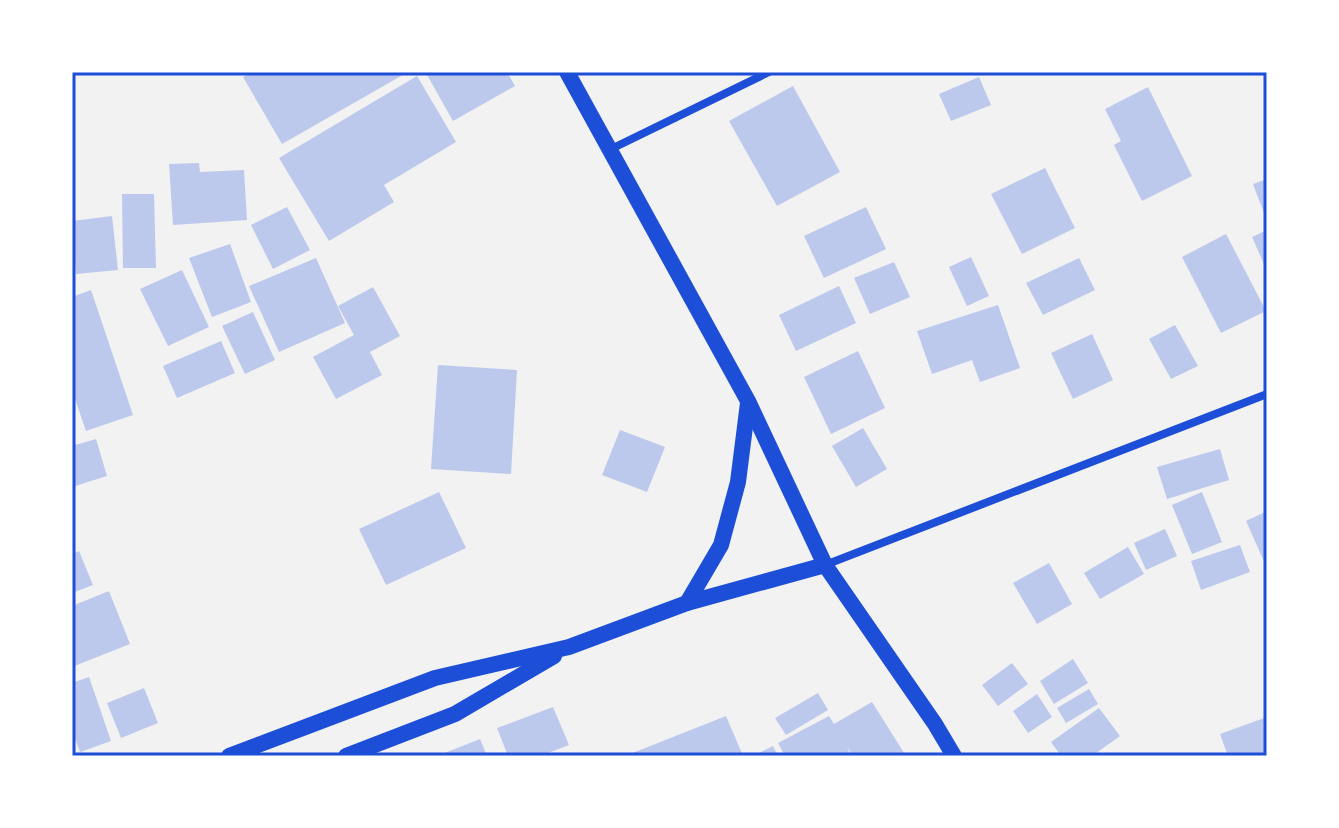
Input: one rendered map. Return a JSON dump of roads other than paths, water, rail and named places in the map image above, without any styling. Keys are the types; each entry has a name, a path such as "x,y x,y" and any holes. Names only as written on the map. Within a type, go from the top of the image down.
{"main road":[{"path":"567,72 748,401 825,565 954,756"},
{"path":"687,603 721,545 738,482 748,401"},
{"path":"229,756 435,678 569,647 687,603 825,565"},
{"path":"346,756 455,714 569,647"}],"street":[{"path":"609,150 769,72"},
{"path":"825,565 1267,394"}]}
